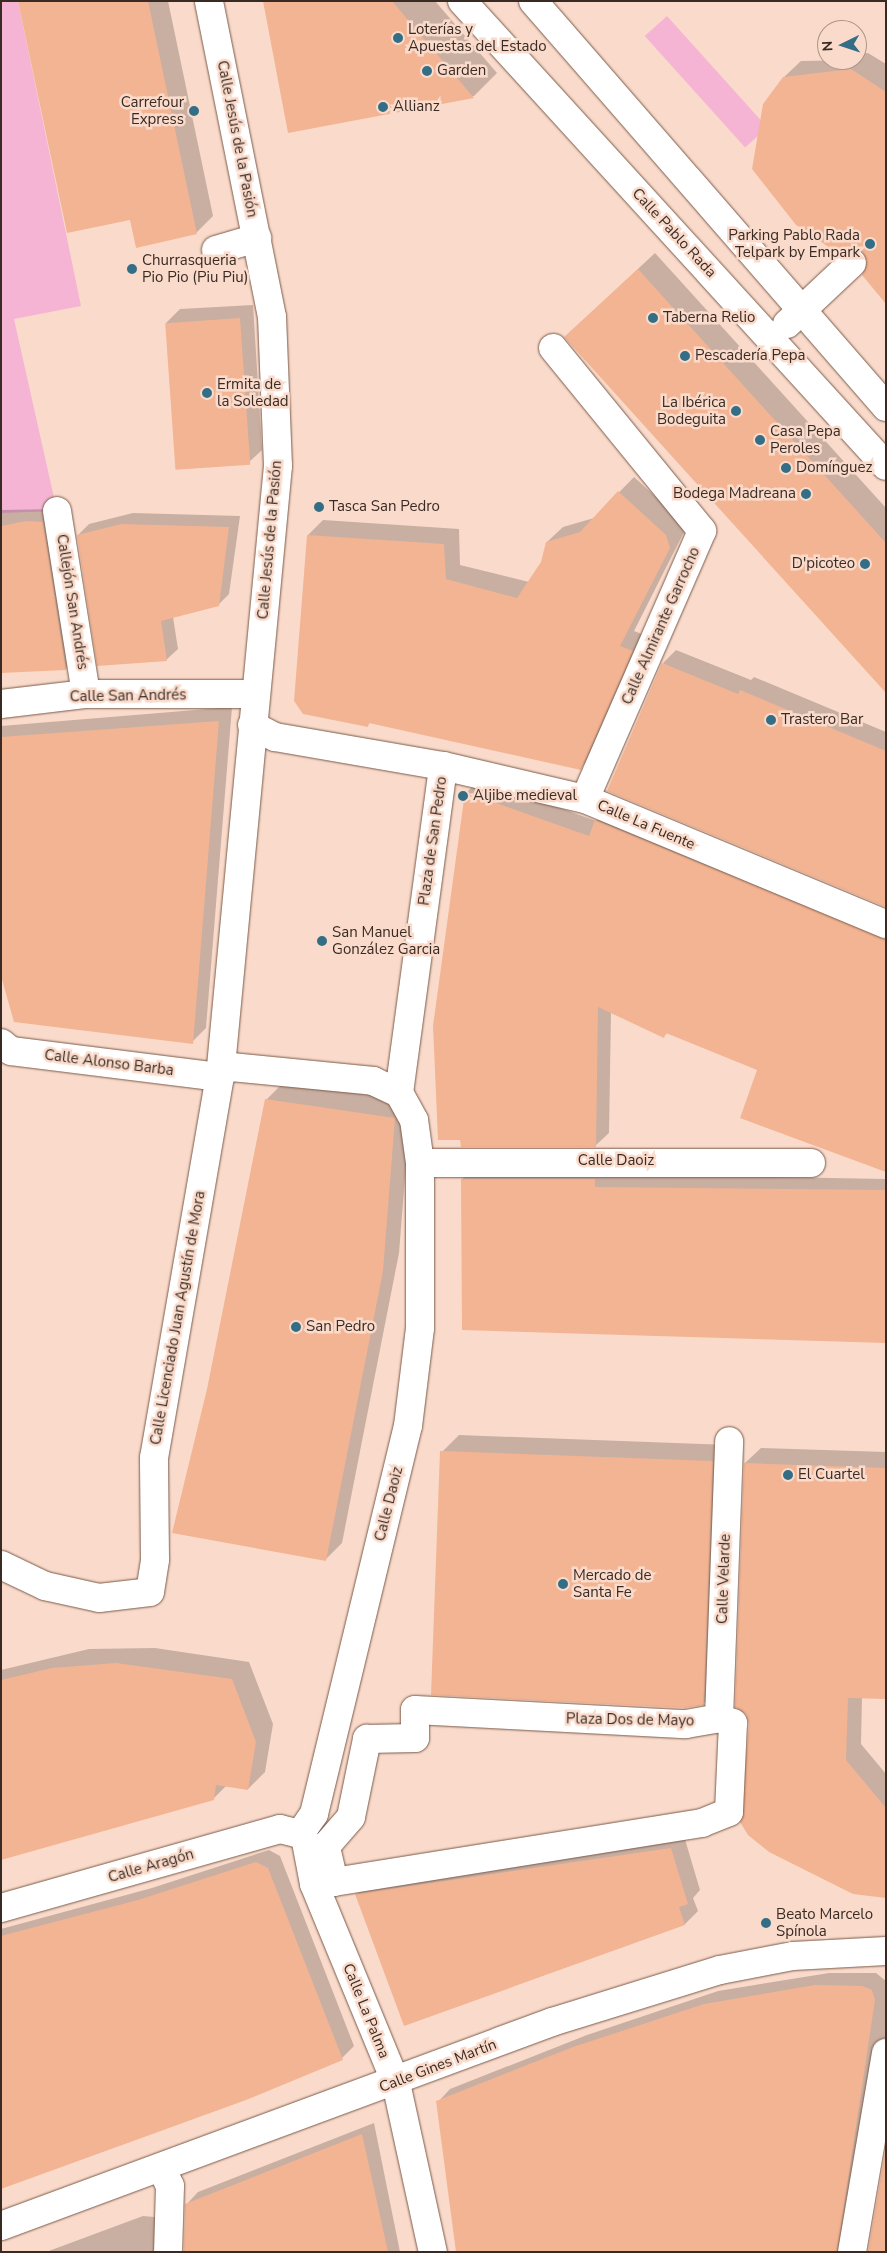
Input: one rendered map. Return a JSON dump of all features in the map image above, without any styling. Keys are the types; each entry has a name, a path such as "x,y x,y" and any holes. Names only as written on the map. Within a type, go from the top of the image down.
{"street":[{"name":"Calle Jesús de la Pasión","path":"209,1 272,317 278,466 254,694"},
{"name":"Calle Pablo Rada","path":"462,1 886,466"},
{"path":"533,1 800,313 886,408"},
{"path":"216,250 257,238"},
{"path":"770,338 800,313 852,263"},
{"name":"Calle Almirante Garrocho","path":"553,348 702,531 585,799"},
{"name":"Callejón San Andrés","path":"57,511 86,694"},
{"name":"Calle San Andrés","path":"1,704 86,694 254,694"},
{"path":"254,694 220,1072 374,1081 399,1093"},
{"name":"Calle La Fuente","path":"252,725 275,737 444,766 585,799 886,924"},
{"name":"Plaza de San Pedro","path":"399,1093 444,766"},
{"name":"Calle Alonso Barba","path":"1,1043 11,1050 220,1072"},
{"name":"Calle Licenciado Juan Agustín de Mora","path":"1,1564 45,1586 98,1598 150,1592 155,1560 154,1458 220,1072"},
{"name":"Calle Daoiz","path":"300,1834 314,1814 408,1426 420,1328 420,1163 414,1120 399,1093"},
{"name":"Calle Daoiz","path":"420,1163 812,1163"},
{"name":"Calle Velarde","path":"719,1718 729,1440"},
{"name":"Plaza Dos de Mayo","path":"415,1710 686,1724 719,1718 733,1723 729,1812 702,1823 334,1882 326,1846 351,1817 367,1739 415,1738 415,1710"},
{"name":"Calle Aragón","path":"1,1908 280,1829 300,1834"},
{"name":"Calle La Palma","path":"300,1834 308,1845 314,1884 396,2083 433,2252"},
{"name":"Calle Gines Martín","path":"1,2226 396,2083 552,2022 720,1970 793,1956 886,1951"},
{"path":"852,2252 886,2053"},
{"path":"162,2169 170,2186 168,2252"}],"shaded area":[{"path":"1,1 18,1 81,306 14,319 57,511 1,513"},
{"path":"667,16 767,127 745,148 645,36"}],"building":[{"path":"18,1 148,1 197,234 136,248 130,220 67,233"},
{"path":"263,1 392,1 474,98 288,133"},
{"path":"853,70 886,92 886,304 862,275 867,260 863,252 849,248 839,254 796,225 752,169 763,104 783,77"},
{"path":"638,269 886,543 886,693 564,337"},
{"name":"Ermita de la Soledad","path":"240,318 250,465 175,470 165,323"},
{"path":"618,491 666,535 670,548 620,646 633,651 581,770 369,723 368,727 303,714 294,701 307,535 444,544 446,579 517,598 541,562 546,542 580,532"},
{"path":"26,521 43,522 66,670 1,673 1,526"},
{"path":"121,524 229,527 219,606 161,621 167,661 97,666 77,535"},
{"path":"662,663 738,694 740,690 886,751 886,907 607,791"},
{"path":"219,721 193,1044 14,1022 1,976 1,737"},
{"path":"465,792 589,836 595,820 886,939 886,1172 740,1118 757,1070 666,1033 664,1038 598,1007 596,1147 461,1147 460,1140 438,1140 433,1026"},
{"name":"San Pedro","path":"265,1099 395,1118 383,1271 326,1561 172,1533 207,1389"},
{"path":"461,1179 595,1179 595,1187 886,1190 886,1343 462,1330"},
{"name":"Mercado de Santa Fe","path":"440,1451 713,1461 704,1705 685,1708 431,1695"},
{"path":"744,1463 886,1468 886,1699 848,1698 846,1760 886,1808 886,1898 853,1894 769,1852 748,1835 740,1822 749,1724 746,1714 735,1707"},
{"path":"116,1663 232,1679 256,1742 248,1790 216,1785 214,1800 1,1860 1,1680 52,1668"},
{"path":"671,1848 688,1904 679,1907 685,1925 404,2026 355,1894"},
{"path":"256,1862 268,1868 343,2060 246,2100 1,2189 1,1936 138,1900"},
{"path":"815,1985 862,1986 872,1990 875,2000 837,2252 456,2252 436,2101 573,2047 704,2004"},
{"path":"362,2134 388,2252 184,2252 185,2204"},
{"path":"886,2147 886,2252 868,2252"}],"place":[{"name":"Loterías y Apuestas del Estado","path":"398,38"},
{"name":"Garden","path":"427,71"},
{"name":"Allianz","path":"383,107"},
{"name":"Carrefour Express","path":"194,111"},
{"name":"Parking Pablo Rada Telpark by Empark","path":"870,244"},
{"name":"Churrasqueria Pio Pio (Piu Piu)","path":"132,269"},
{"name":"Taberna Relio","path":"653,318"},
{"name":"Pescadería Pepa","path":"685,356"},
{"name":"Ermita de la Soledad","path":"207,393"},
{"name":"La Ibérica Bodeguita","path":"736,411"},
{"name":"Casa Pepa Peroles","path":"760,440"},
{"name":"Domínguez","path":"786,468"},
{"name":"Bodega Madreana","path":"806,494"},
{"name":"Tasca San Pedro","path":"319,507"},
{"name":"D'picoteo","path":"865,564"},
{"name":"Trastero Bar","path":"771,720"},
{"name":"Aljibe medieval","path":"463,796"},
{"name":"San Manuel González Garcia","path":"322,941"},
{"name":"San Pedro","path":"296,1327"},
{"name":"El Cuartel","path":"788,1475"},
{"name":"Mercado de Santa Fe","path":"563,1584"},
{"name":"Beato Marcelo Spínola","path":"766,1923"}]}
